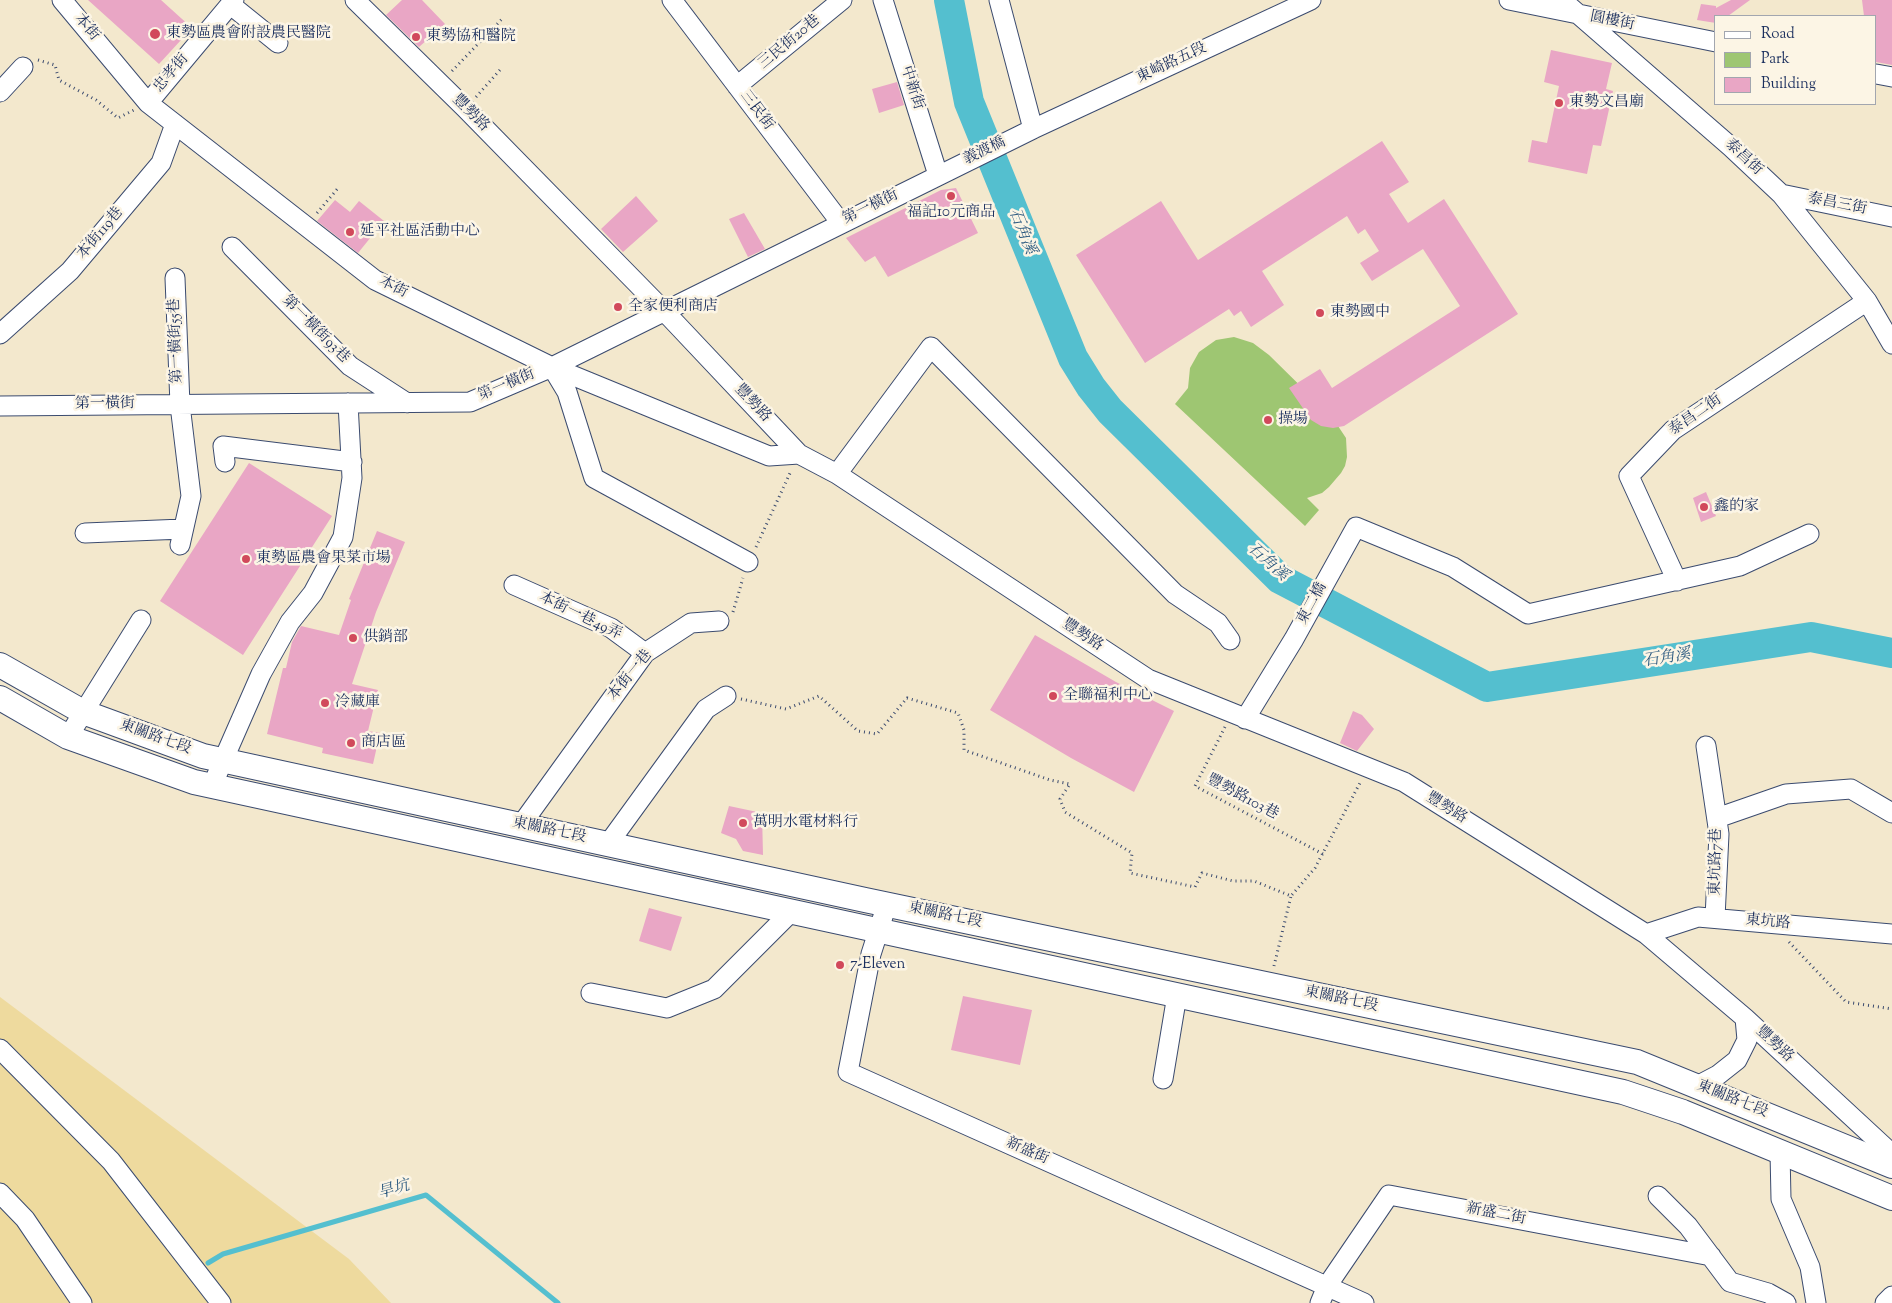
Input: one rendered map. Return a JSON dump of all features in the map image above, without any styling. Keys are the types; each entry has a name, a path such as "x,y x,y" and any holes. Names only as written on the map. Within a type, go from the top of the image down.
{"main road":[{"name":"東關路七段","path":"0,665 83,712 203,756 887,904 1637,1062 1892,1166"},
{"name":"東關路七段","path":"0,698 68,737 194,782 1623,1092 1683,1112 1892,1198"}],"street":[{"name":"本街","path":"62,0 148,103 375,280 552,367 769,456 799,454"},
{"name":"豐勢路","path":"355,0 465,108 665,312 799,454 837,474 1148,680 1404,782 1646,934 1745,1018 1892,1154"},
{"name":"三民街","path":"672,0 840,222"},
{"name":"三民街20巷","path":"737,86 842,0"},
{"name":"中新街","path":"883,0 938,175"},
{"path":"999,0 1033,129"},
{"name":"東崎路五段","path":"1033,129 1311,0"},
{"name":"圓樓街","path":"1509,0 1714,42"},
{"name":"泰昌街","path":"1562,0 1731,147 1781,194 1867,302 1892,344"},
{"name":"忠孝街","path":"148,103 232,2"},
{"path":"232,2 278,43"},
{"path":"0,92 24,68"},
{"path":"1877,74 1892,77"},
{"name":"本街119巷","path":"2,329 70,270 161,163 175,124"},
{"name":"義渡橋","path":"938,175 1033,129"},
{"name":"第一橫街","path":"0,406 470,402 552,367 665,312 840,222 938,175"},
{"name":"泰昌三街","path":"1781,194 1892,217"},
{"name":"第一橫街93巷","path":"232,247 350,366 407,402"},
{"name":"第一橫街55巷","path":"85,533 181,537 191,496 180,405 175,278"},
{"name":"泰昌二街","path":"1677,581 1628,476 1673,430 1867,302"},
{"path":"837,474 931,346 1175,594 1218,623 1230,640"},
{"path":"552,367 567,392 594,478 748,562"},
{"path":"212,786 261,674 290,622 313,593 343,537 352,478 348,403"},
{"path":"225,462 224,446 352,462"},
{"name":"東二橋","path":"1239,716 1294,639 1356,528 1453,567 1528,614 1677,581"},
{"path":"1677,581 1740,566 1809,534"},
{"name":"本街一巷49弄","path":"514,585 612,628 645,653"},
{"path":"68,737 141,620"},
{"name":"本街一巷","path":"521,825 645,653 691,623 719,621"},
{"path":"608,844 706,709 726,696"},
{"name":"東坑路7巷","path":"1706,746 1719,834 1715,918"},
{"path":"1717,818 1786,794 1851,789 1892,813"},
{"name":"新盛街","path":"887,904 871,954 848,1072 1323,1295 1364,1303"},
{"path":"591,993 667,1008 714,990 792,911"},
{"name":"東坑路","path":"1646,934 1698,917 1892,934"},
{"path":"1163,1078 1177,995"},
{"path":"1697,1086 1718,1075 1737,1060 1746,1040 1745,1018"},
{"path":"0,1049 110,1161 221,1303"},
{"path":"1780,1152 1780,1199 1810,1267 1816,1303"},
{"path":"0,1193 25,1219 82,1303"},
{"name":"新盛二街","path":"1323,1295 1389,1195 1711,1256"},
{"path":"1658,1196 1688,1226 1730,1282 1768,1293 1786,1303"},
{"path":"1884,1303 1892,1296"}],"path":[{"path":"439,84 503,18"},
{"path":"24,68 35,59 55,65 59,80 96,100 118,118 148,103"},
{"path":"465,108 500,70"},
{"path":"306,226 339,187"},
{"path":"719,621 729,624 748,562 799,454"},
{"path":"726,696 786,709 819,696 858,731 877,734 907,698 958,713 964,730 964,750 1050,780 1070,784 1060,799 1065,812 1132,853 1130,873 1195,887 1202,873 1233,881 1254,881 1291,896"},
{"name":"豐勢路103巷","path":"1239,716 1195,786 1322,854"},
{"path":"1269,985 1291,896 1315,868 1368,768"},
{"path":"1771,924 1846,1002 1892,1009"}],"green space":[{"path":"1234,337 1253,343 1269,355 1332,417 1346,438 1347,457 1345,466 1322,493 1307,498 1319,510 1305,526 1175,404 1188,388 1190,368 1199,352 1216,340"}],"sand":[{"path":"0,997 349,1259 391,1303 0,1303"}],"building":[{"name":"東勢區農會附設農民醫院","path":"88,0 161,0 192,28 159,64"},
{"name":"東勢協和醫院","path":"402,0 422,0 445,24 419,47 386,15"},
{"path":"1731,0 1750,0 1729,15 1714,15 1714,23 1697,20 1701,4 1716,6 1716,8"},
{"path":"1862,0 1892,0 1892,65 1877,62 1877,15 1864,15"},
{"path":"1551,50 1612,63 1606,89 1613,91 1601,146 1593,145 1587,174 1528,162 1532,140 1547,143 1559,86 1544,82"},
{"path":"897,82 904,105 879,113 872,89"},
{"path":"1382,141 1409,182 1389,194 1408,223 1444,199 1518,314 1344,426 1333,428 1321,426 1311,420 1289,388 1320,369 1332,388 1460,306 1423,249 1372,281 1360,263 1379,251 1365,229 1358,234 1347,216 1262,271 1284,305 1251,327 1241,311 1234,316 1229,309 1145,363 1076,255 1161,201 1198,260"},
{"path":"956,188 978,233 888,277 875,256 865,262 846,238 941,190"},
{"path":"636,196 658,221 623,252 601,229"},
{"name":"延平社區活動中心","path":"335,200 350,212 359,201 384,221 358,253 317,221"},
{"path":"744,213 765,249 748,257 729,219"},
{"name":"東勢區農會果菜市場","path":"249,463 332,516 243,655 160,601"},
{"name":"鑫的家","path":"1706,492 1716,516 1701,522 1693,498"},
{"path":"377,531 405,542 376,612 352,684 378,690 368,731 380,733 373,764 322,753 323,748 267,734 283,668 286,668 292,642 301,626 339,635 351,600 349,599"},
{"path":"1035,635 1116,682 1174,711 1134,792 1071,758 990,710"},
{"path":"1353,711 1362,715 1374,729 1357,751 1340,743"},
{"name":"萬明水電材料行","path":"729,806 762,813 763,855 743,851 736,839 721,833"},
{"path":"649,908 682,917 671,951 639,941"},
{"path":"963,996 1032,1010 1020,1065 951,1050"}],"waterway":[{"name":"石角溪","path":"949,0 969,102 1073,358 1091,387 1110,411 1280,579 1487,687 1811,637 1892,653"},
{"name":"旱坑","path":"208,1263 223,1254 426,1195 558,1303"}],"place":[{"name":"東勢區農會附設農民醫院","path":"155,34"},
{"name":"東勢協和醫院","path":"416,37"},
{"name":"東勢文昌廟","path":"1559,103"},
{"name":"福記10元商品","path":"951,196"},
{"name":"延平社區活動中心","path":"350,232"},
{"name":"全家便利商店","path":"618,307"},
{"name":"東勢國中","path":"1320,313"},
{"name":"操場","path":"1268,420"},
{"name":"鑫的家","path":"1704,507"},
{"name":"東勢區農會果菜市場","path":"246,559"},
{"name":"供銷部","path":"353,638"},
{"name":"全聯福利中心","path":"1053,696"},
{"name":"冷藏庫","path":"325,703"},
{"name":"商店區","path":"351,743"},
{"name":"萬明水電材料行","path":"743,823"},
{"name":"7-Eleven","path":"840,965"}]}
